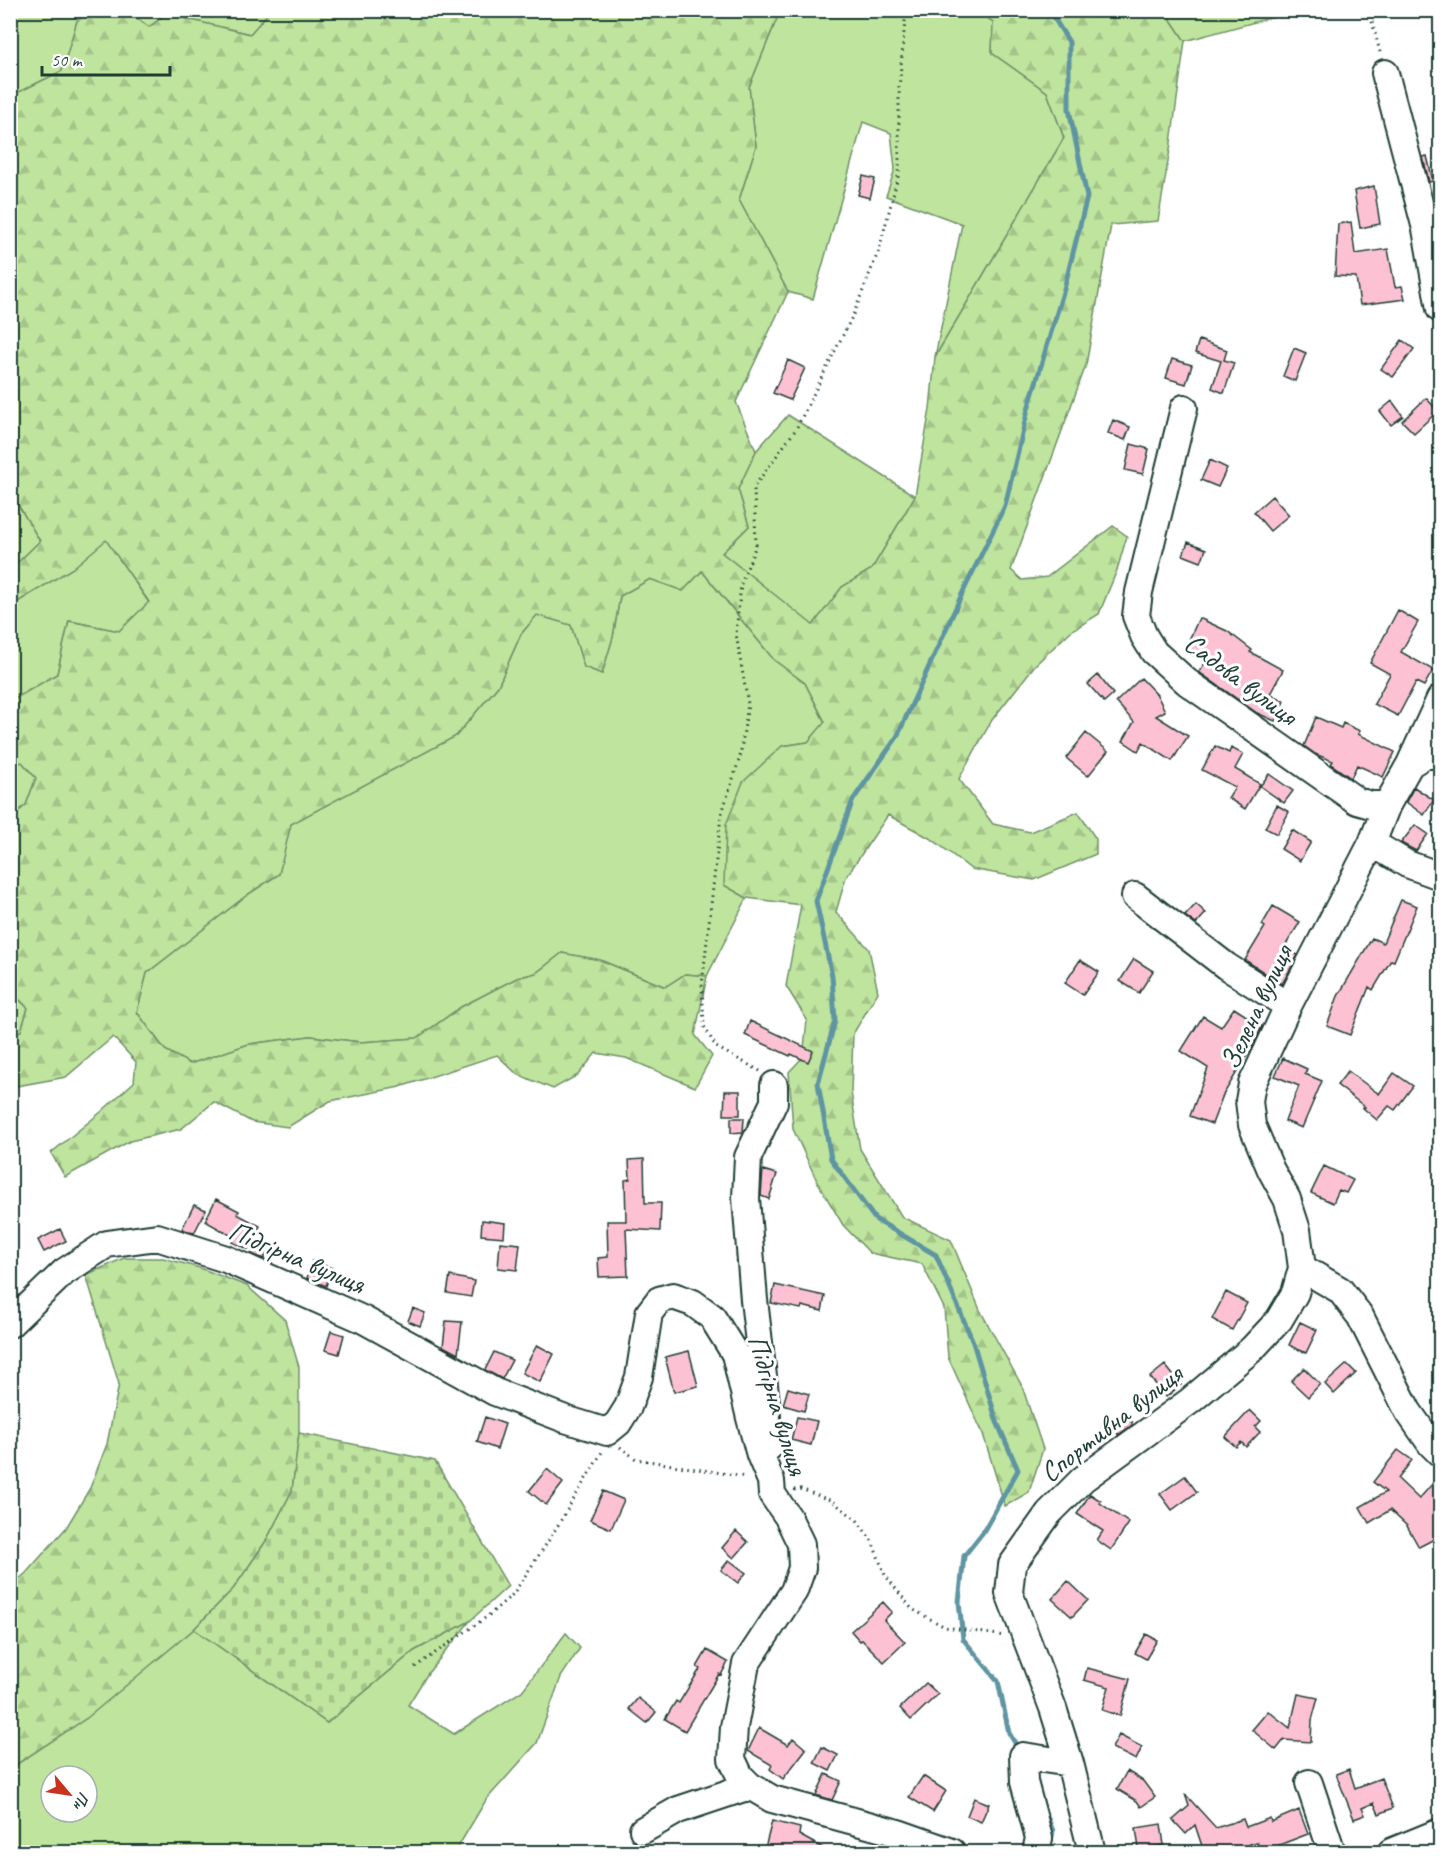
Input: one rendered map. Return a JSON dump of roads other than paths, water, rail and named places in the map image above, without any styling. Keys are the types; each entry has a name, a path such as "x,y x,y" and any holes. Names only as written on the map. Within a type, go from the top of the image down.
{"street":[{"path":"1385,73 1426,229 1440,309"},
{"name":"Садова вулиця","path":"1184,408 1138,591 1136,616 1144,636 1154,652 1187,682 1357,801 1371,805 1388,805"},
{"name":"Зелена вулиця","path":"1302,1268 1297,1230 1287,1199 1271,1170 1252,1125 1249,1101 1252,1084 1288,1006 1372,843 1440,699"},
{"path":"1410,764 1425,755 1440,755"},
{"path":"1372,843 1407,864 1440,876"},
{"path":"1135,896 1226,966 1288,1006"},
{"path":"771,1488 766,1402 754,1300 746,1198 748,1157 774,1102 774,1085"},
{"name":"Підгірна вулиця","path":"10,1324 64,1272 107,1244 157,1237 226,1258 362,1318 495,1392 606,1432 618,1423 628,1407 639,1377 649,1313 658,1300 673,1296 693,1303 712,1317 735,1354 760,1455 771,1488 801,1544 802,1568 794,1591 746,1664 734,1726 732,1759 740,1776 750,1786 772,1799 898,1833 952,1852"},
{"path":"1302,1268 1340,1290 1380,1352 1408,1411 1440,1453"},
{"name":"Спортивна вулиця","path":"1092,1852 1070,1763 1053,1708 1009,1593 1012,1565 1049,1513 1083,1479 1190,1401 1252,1349 1279,1320 1295,1293 1302,1268"},
{"path":"1036,1852 1039,1838 1024,1782 1023,1756 1070,1763"},
{"path":"1309,1782 1332,1852"},
{"path":"643,1830 678,1810 750,1786"},
{"path":"1391,1852 1440,1832"}],"waterway":[{"path":"1020,1751 1009,1733 998,1681 963,1639 959,1602 964,1556 983,1532 1018,1470 997,1422 973,1342 936,1255 875,1219 831,1159 818,1083 835,1021 832,976 816,901 853,800 897,737 1005,506 1028,409 1064,289 1087,197 1069,109 1069,42 1049,10"},
{"path":"1043,1807 1053,1831 1050,1846"}]}
